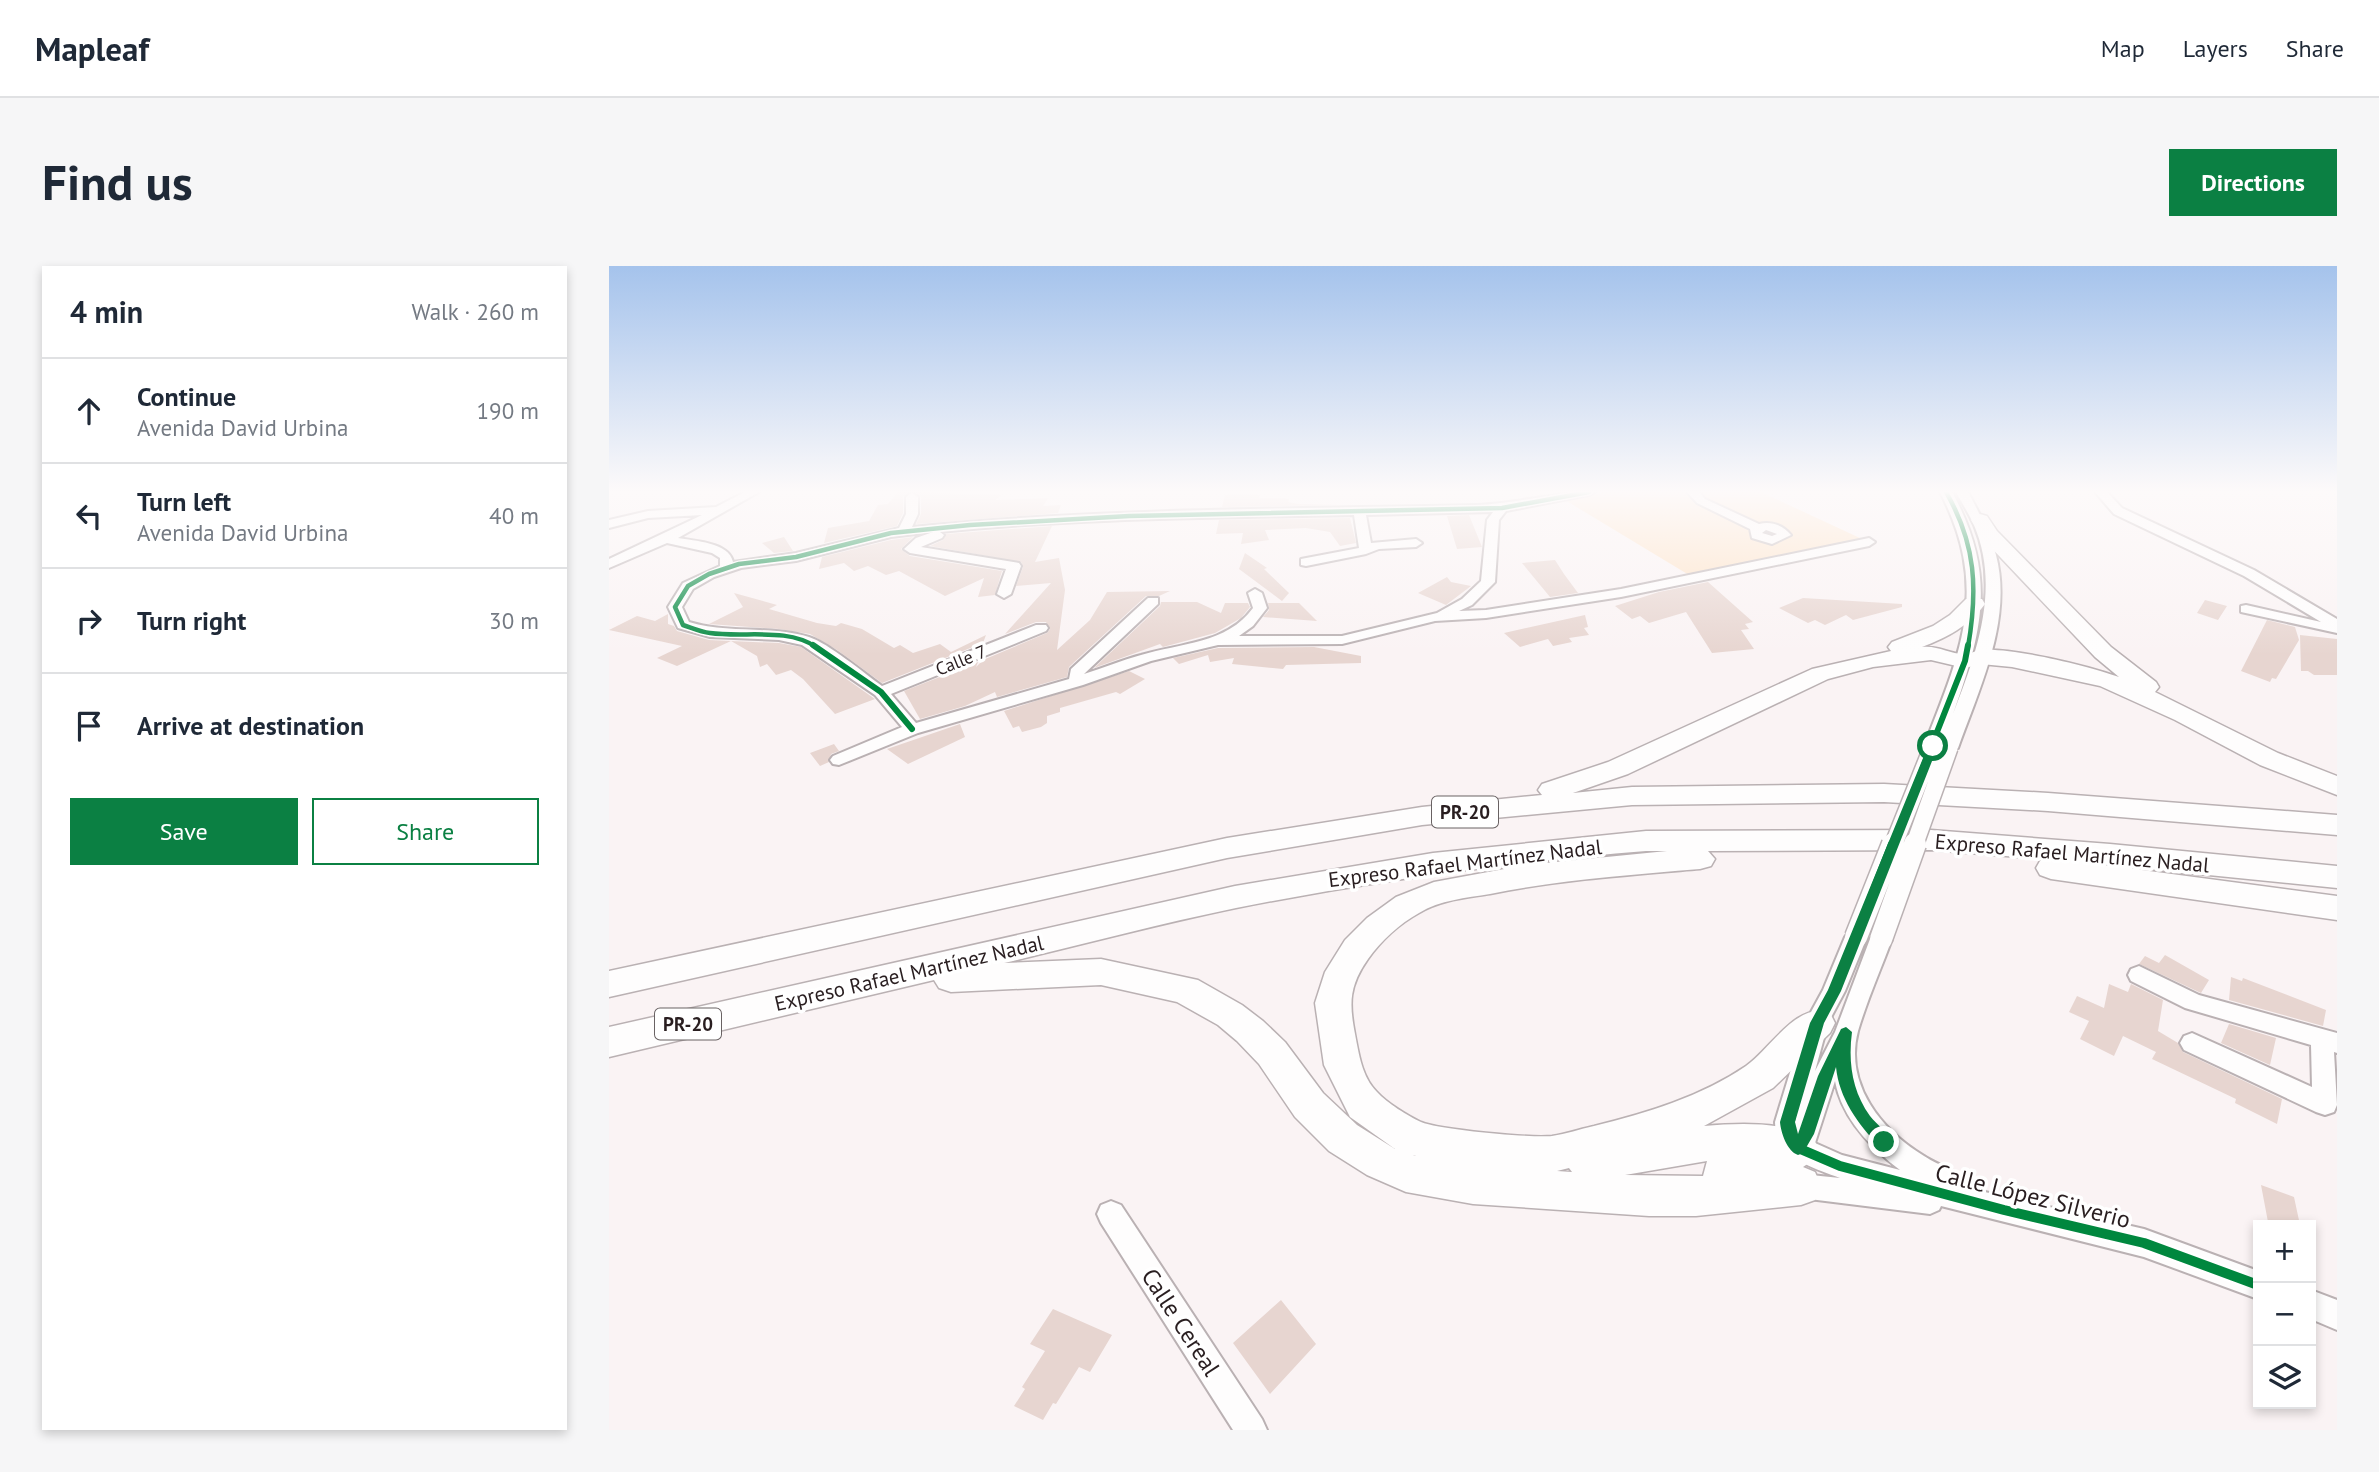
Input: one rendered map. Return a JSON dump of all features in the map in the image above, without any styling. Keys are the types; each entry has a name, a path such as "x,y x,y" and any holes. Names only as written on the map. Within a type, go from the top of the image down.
{"highway":[{"path":"2001,546 2103,652 2184,715"},
{"path":"1458,813 1588,779 1820,674 1947,629 1961,619 1974,604"},
{"path":"1843,666 1931,653 2082,673 2109,681 2184,715 2269,759 2337,786"},
{"name":"PR-20","path":"609,984 1227,848 1422,816 1632,796 1884,793 2048,802 2337,825"},
{"name":"Expreso Rafael Martínez Nadal","path":"609,1042 1234,897 1433,863 1646,841 1931,840 2111,854 2337,877"},
{"path":"1800,1167 1765,1142 1718,1141 1618,1158 1595,1159 1484,1150 1432,1143 1409,1136 1364,1105 1342,1065 1332,1003 1342,972 1357,949 1378,926 1407,905 1434,893 1589,868 1685,860 1955,859 2032,865 2337,908"},
{"path":"767,1006 971,976 1101,972 1157,982 1202,998 1250,1031 1272,1053 1297,1090 1325,1123 1381,1162 1406,1173 1473,1185 1696,1196 1800,1167"},
{"path":"1552,1154 1644,1131 1700,1111 1760,1077 1831,1028"}],"street":[{"path":"609,564 649,546"},
{"path":"699,546 716,550 726,557 727,569"},
{"path":"840,546 727,569 688,586 675,607 683,625 710,633 779,636 807,641 881,692 912,729"},
{"path":"912,546 910,548 1014,566 1004,594"},
{"path":"1306,562 1374,546"},
{"path":"1436,617 1467,602 1488,582 1491,546"},
{"path":"1218,641 1342,640 1436,617 1486,614 1621,593 1848,546"},
{"path":"1970,546 1976,577 1973,659"},
{"path":"1831,1028 1881,939 1941,747 1973,659 1991,620 1995,585 1986,546"},
{"path":"2191,546 2249,573 2337,628"},
{"path":"839,760 912,729 1077,682 1146,658 1218,641 1253,620 1260,608 1255,593"},
{"path":"1077,682 1076,672 1153,601"},
{"path":"2246,609 2337,628"},
{"name":"Calle 7","path":"881,692 1041,628"},
{"path":"1941,747 1834,991 1825,1076 1800,1167 2004,1210"},
{"path":"2139,975 2193,1002 2329,1041 2325,1104 2192,1043"},
{"path":"1831,1028 1842,1052 1844,1073 1853,1099 1865,1122 1905,1160 2004,1210"},
{"name":"Calle López Silverio","path":"1800,1167 1840,1166 2004,1210 2144,1243 2253,1283"},
{"name":"Calle Cereal","path":"1111,1214 1251,1430"},
{"path":"2316,1307 2337,1315"}],"shaded area":[{"path":"1642,546 1827,546 1689,575"}],"building":[{"path":"766,546 790,546 793,551 774,553"},
{"path":"865,546 904,546 901,549 910,556 1002,571 995,595 978,597 984,578 945,596 899,571 886,575 868,566 854,571 844,563 819,569 822,557"},
{"path":"932,546 1042,546 1035,562 1059,558 1065,590 1057,650 1090,620 1107,592 1170,591 1159,596 1146,596 1069,667 1067,677 997,697 995,692 965,706 920,719 904,691 978,662 976,667 983,660 1047,633 1050,629 1046,622 1036,622 1005,634 1051,583 1016,586 1023,567 1021,562"},
{"path":"1456,546 1482,547 1457,549"},
{"path":"1245,553 1267,568 1264,569 1289,593 1282,601 1239,569"},
{"path":"1555,560 1578,593 1550,597 1522,563"},
{"path":"1447,577 1451,582 1471,586 1446,605 1418,593"},
{"path":"1708,582 1753,622 1745,624 1749,629 1741,630 1754,649 1712,653 1686,612 1649,623 1640,616 1632,619 1615,606 1659,592"},
{"path":"734,593 777,605 769,609 817,623 836,626 841,623 862,629 894,648 900,645 913,653 940,644 951,652 986,635 983,643 882,683 810,634 709,624 743,607"},
{"path":"1803,598 1902,604 1902,607 1853,620 1846,615 1825,625 1815,620 1808,623 1779,608"},
{"path":"2205,600 2227,606 2218,620 2197,613"},
{"path":"1161,602 1197,602 1221,613 1225,603 1248,603 1250,607 1241,618 1215,633 1163,647 1160,644 1094,668 1160,606"},
{"path":"1268,603 1299,603 1317,621 1263,617 1269,610"},
{"path":"668,614 668,624 674,626 677,631 709,640 731,641 677,666 657,658 682,646 609,630 637,616 655,621"},
{"path":"1585,615 1588,627 1584,628 1589,635 1569,638 1572,642 1553,646 1548,639 1520,647 1504,633"},
{"path":"2267,620 2295,627 2299,640 2276,679 2272,678 2270,682 2241,671"},
{"path":"2300,635 2337,639 2337,675 2314,675 2301,671"},
{"path":"731,641 779,643 801,647 875,699 835,714 803,679 791,670 776,675 767,664 760,667 757,656"},
{"path":"1314,647 1361,656 1361,663 1286,665 1283,669 1232,664 1234,658 1210,662 1208,655 1179,664 1173,658 1218,648"},
{"path":"1129,671 1145,679 1120,694 1116,692 1060,708 1060,712 1047,716 1047,723 1041,727 1022,732 1019,726 1013,728 1004,711"},
{"path":"960,724 965,737 908,764 887,749"},
{"path":"834,744 839,751 831,754 829,762 820,766 810,753"},
{"path":"2165,955 2209,980 2201,993 2139,964 2145,956 2159,963"},
{"path":"2231,977 2242,981 2243,978 2326,1010 2323,1026 2229,1000"},
{"path":"2109,984 2128,992 2131,984 2163,1000 2158,1031 2178,1043 2183,1052 2282,1099 2277,1124 2235,1103 2236,1099 2152,1059 2156,1052 2123,1036 2114,1056 2080,1039 2089,1021 2069,1012 2077,996 2104,1008"},
{"path":"2229,1024 2276,1038 2270,1065 2221,1043"},
{"path":"2261,1185 2294,1197 2299,1220 2268,1220"},
{"path":"1281,1300 1316,1344 1270,1394 1233,1343"},
{"path":"1053,1309 1112,1335 1090,1372 1079,1367 1043,1420 1014,1406 1025,1389 1022,1387 1045,1351 1030,1344"}],"cycle path":[{"path":"838,546 796,557 739,564 709,574 688,586 675,607 683,625 710,633 779,636 807,641 881,692 912,729"},
{"path":"1969,546 1974,595 1965,661 1834,991 1817,1023 1788,1122 1788,1131 1798,1148 1840,1166 2004,1210 2144,1243 2253,1283"}],"route":[{"path":"1884,1142 1865,1122 1844,1073 1842,1052 1846,1032 1825,1076 1807,1134 1798,1148 1788,1131 1788,1122 1817,1023 1834,991 1933,746"}]}
